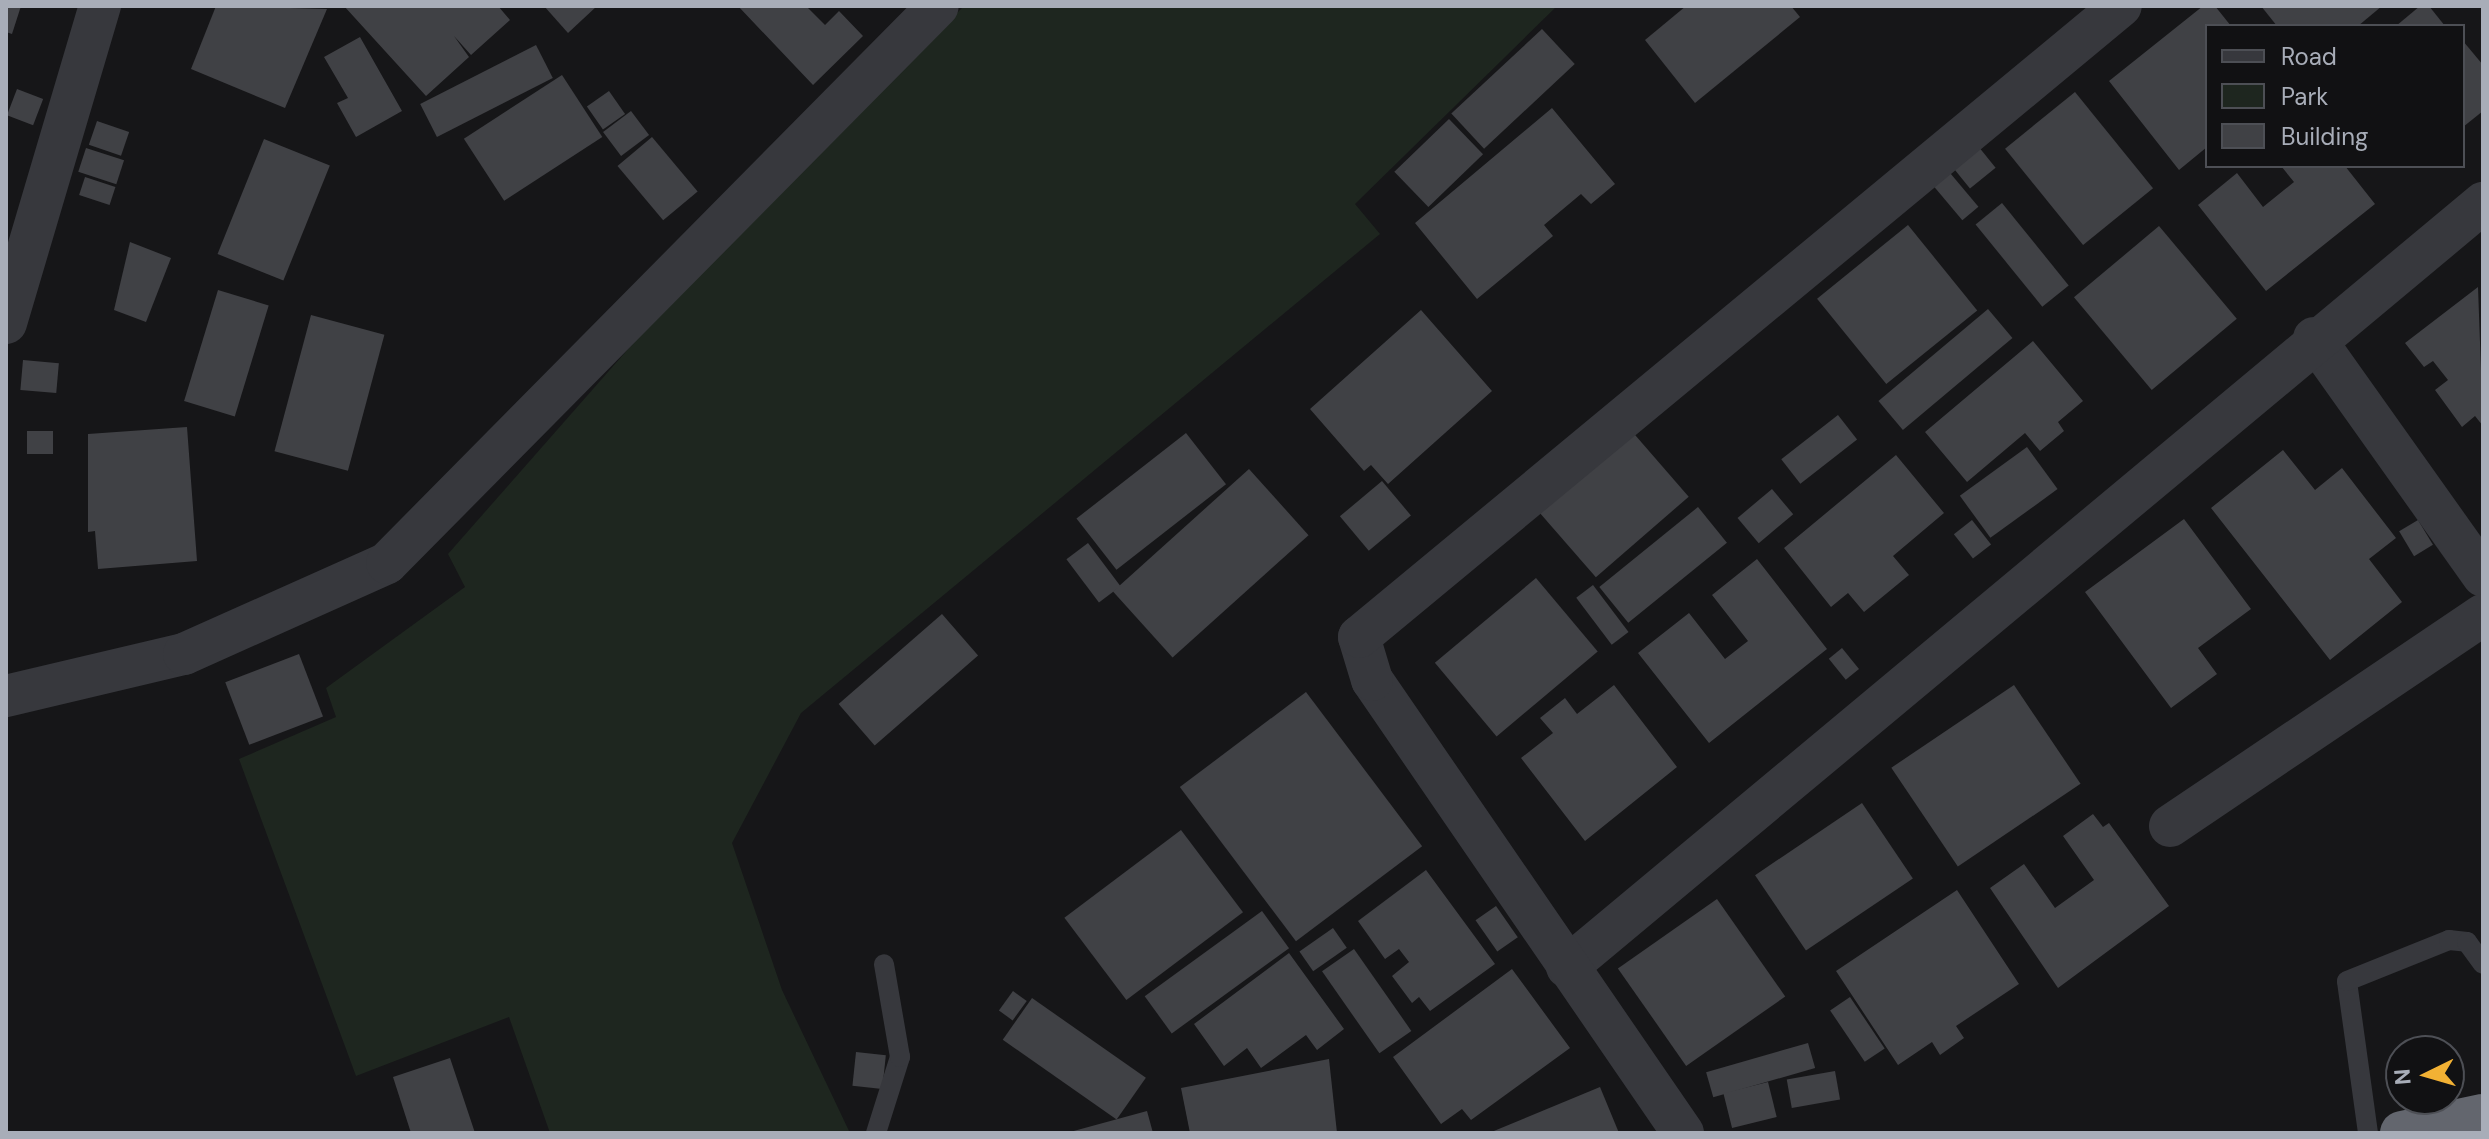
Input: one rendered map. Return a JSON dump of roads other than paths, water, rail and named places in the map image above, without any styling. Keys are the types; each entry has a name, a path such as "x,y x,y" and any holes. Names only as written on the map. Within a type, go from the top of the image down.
{"highway":[{"path":"2402,1133 2483,1116"}],"street":[{"path":"6,323 100,6"},
{"path":"6,696 184,654 387,563 938,6"},
{"path":"1683,1133 1368,673 1358,649 1364,627 2121,6"},
{"path":"1567,967 2314,338 2483,203"},
{"path":"2314,338 2483,576"},
{"path":"2170,826 2483,615"}],"lane":[{"path":"2368,1133 2347,981 2449,940 2467,942 2483,964"},
{"path":"876,1133 900,1057 884,964"}]}
